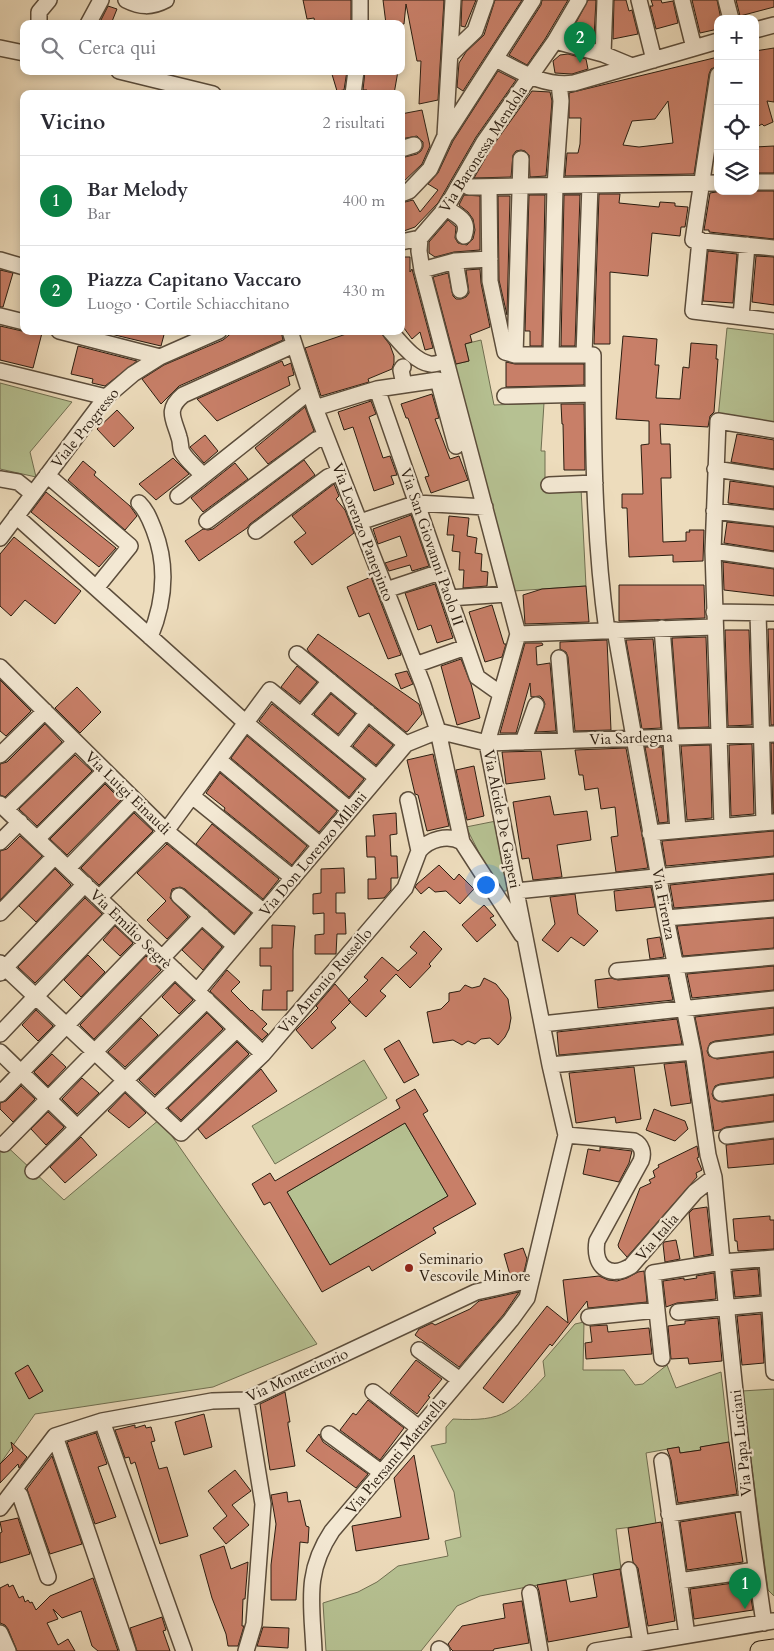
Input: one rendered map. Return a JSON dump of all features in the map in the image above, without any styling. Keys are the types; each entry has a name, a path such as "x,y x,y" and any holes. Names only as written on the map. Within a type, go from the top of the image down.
{"main road":[{"path":"760,1651 774,1649"}],"street":[{"path":"39,20 39,12 49,0"},
{"path":"90,20 101,0"},
{"path":"126,0 138,6 158,4 166,0"},
{"path":"360,0 360,20"},
{"path":"445,136 453,0"},
{"path":"450,55 475,31 486,0"},
{"path":"405,193 410,191 430,169 445,136 533,0"},
{"name":"Via Baronessa Mendola","path":"420,238 446,208 484,142 555,41 579,0"},
{"path":"603,54 605,0"},
{"path":"639,0 654,60"},
{"path":"682,0 694,48"},
{"path":"726,0 730,15"},
{"path":"759,29 774,25"},
{"path":"555,41 603,54 632,66"},
{"path":"496,59 530,77 559,84 574,83 714,43"},
{"path":"0,48 20,52"},
{"path":"142,75 198,90"},
{"path":"354,90 355,75"},
{"path":"551,354 554,186 561,101 559,84"},
{"path":"714,100 693,240 774,248"},
{"path":"510,353 521,159"},
{"path":"759,182 774,182"},
{"path":"468,187 714,183"},
{"name":"Via Firenza","path":"590,186 589,355 593,394 600,576 634,738 666,918 693,1052 708,1155 714,1177"},
{"path":"489,187 490,281 510,353"},
{"path":"446,208 466,223 467,228 464,236"},
{"path":"405,241 420,238 419,251 422,270 518,634 662,628 758,613 774,613"},
{"path":"700,240 693,311 774,321"},
{"path":"740,317 747,245"},
{"path":"422,270 455,261 490,259"},
{"path":"0,260 20,267"},
{"path":"455,261 460,290"},
{"path":"0,316 20,321"},
{"path":"75,335 160,357"},
{"name":"Viale Progresso","path":"1,535 106,397 132,374 160,357 210,335"},
{"path":"394,335 413,355 424,362 432,364 446,361"},
{"path":"203,476 182,451 180,438 172,419 175,402 183,395 292,338"},
{"name":"Via Lorenzo Panepinto","path":"292,338 309,392 415,665 438,731 462,842"},
{"path":"510,353 589,355"},
{"path":"403,367 401,370 404,385"},
{"path":"0,371 106,397"},
{"path":"315,408 377,389 438,380 456,446"},
{"name":"Via San Giovanni Paolo II","path":"377,389 477,677 501,694"},
{"path":"178,496 309,392"},
{"path":"505,396 593,394"},
{"path":"722,826 713,551 718,421 774,430"},
{"path":"207,522 316,440 326,437"},
{"path":"715,469 774,478"},
{"path":"256,531 328,477 340,472"},
{"path":"47,475 130,546 96,588"},
{"path":"0,479 18,482 33,494"},
{"path":"549,485 595,483"},
{"path":"139,503 146,510 161,548 164,570 163,591 156,623 150,637"},
{"path":"360,522 417,503 485,507"},
{"path":"714,511 774,518"},
{"path":"16,516 246,723 350,810"},
{"path":"713,551 774,560"},
{"path":"386,590 440,572"},
{"path":"449,598 507,594"},
{"path":"650,832 769,822 768,734 758,613"},
{"path":"662,628 678,830"},
{"name":"Via Alcide De Gasperi","path":"518,634 487,743 550,1065 566,1135 530,1280"},
{"path":"415,665 466,647"},
{"path":"297,654 406,744"},
{"path":"559,658 566,740"},
{"name":"Via Luigi Einaudi","path":"0,667 166,831 264,912"},
{"path":"301,715 330,681"},
{"path":"99,898 166,831 270,690 377,778"},
{"path":"523,742 536,705"},
{"path":"2,748 44,711"},
{"path":"340,747 368,712"},
{"name":"Via Sardegna","path":"438,731 487,743 768,734"},
{"name":"Via Don Lorenzo MIlani","path":"33,1171 125,1080 202,996 235,946 406,744 438,731"},
{"path":"3,807 75,742"},
{"path":"218,760 320,845"},
{"path":"37,839 105,771"},
{"path":"192,796 293,878"},
{"path":"68,868 134,800"},
{"path":"408,800 419,851"},
{"name":"Via Emilio Segrè","path":"3,807 263,1054"},
{"path":"0,842 20,822"},
{"path":"419,851 427,843 437,839 450,838 462,842 526,942"},
{"name":"Via Antonio Russello","path":"155,1108 181,1132 263,1054 405,888 419,851"},
{"path":"0,913 55,856"},
{"path":"516,890 774,865"},
{"path":"85,884 2,968 36,996 155,1108 237,1029"},
{"path":"179,896 235,946"},
{"path":"666,918 774,909"},
{"path":"0,1034 115,913"},
{"path":"162,958 202,916"},
{"path":"0,1094 146,943"},
{"path":"617,971 774,957"},
{"path":"4,1144 175,970"},
{"path":"542,1024 774,999"},
{"path":"716,1050 774,1043"},
{"path":"0,1052 77,1127"},
{"path":"550,1065 693,1052"},
{"path":"721,1092 774,1086"},
{"path":"726,1136 774,1130"},
{"name":"Via Italia","path":"566,1135 634,1142 642,1150 641,1160 597,1241 596,1252 598,1261 609,1270 618,1272 631,1266 695,1192 714,1177"},
{"path":"714,1177 722,1262"},
{"path":"662,1358 653,1273 722,1262 770,1258 774,1372"},
{"name":"Via Papa Luciani","path":"722,1262 756,1570 770,1622"},
{"name":"Via Piersanti Mattarella","path":"314,1651 312,1576 322,1546 332,1531 511,1320 527,1298 530,1280"},
{"name":"Via Montecitorio","path":"54,1436 102,1421 212,1401 246,1400 476,1292 530,1280"},
{"path":"678,1312 772,1304"},
{"path":"589,1316 657,1310"},
{"path":"419,1350 460,1380"},
{"path":"374,1392 419,1428"},
{"path":"246,1400 263,1504 254,1624 246,1651"},
{"path":"102,1421 184,1651"},
{"path":"329,1434 382,1472"},
{"path":"0,1508 54,1436"},
{"path":"54,1436 128,1651"},
{"path":"662,1461 668,1514 687,1635"},
{"path":"14,1491 20,1495 48,1577"},
{"path":"668,1514 747,1502"},
{"path":"628,1570 641,1643"},
{"path":"679,1581 756,1570"},
{"path":"530,1592 540,1651"},
{"path":"595,1651 770,1622"},
{"path":"0,1633 8,1651"}],"green space":[{"path":"727,328 774,334 774,426 718,418"},
{"path":"481,340 494,405 544,403 541,451 545,451 545,489 581,488 586,586 514,591 452,365 469,361 465,344"},
{"path":"0,383 72,402 30,452 36,477 0,469"},
{"path":"496,821 511,890 499,892 466,827"},
{"path":"364,1060 387,1098 275,1164 252,1126"},
{"path":"160,1119 317,1344 213,1387 35,1414 0,1464 0,1140 64,1200"},
{"path":"405,1123 448,1196 330,1265 287,1192"},
{"path":"584,1322 583,1370 624,1370 635,1385 643,1384 667,1365 676,1388 721,1372 729,1442 701,1447 701,1450 680,1453 679,1447 646,1453 656,1524 616,1529 621,1569 480,1596 457,1606 421,1651 326,1651 323,1603 358,1592 377,1582 398,1566 448,1556 445,1541 461,1537 454,1492 431,1446 446,1443 446,1427 453,1419 485,1419 506,1412 515,1406 545,1376 543,1361 575,1324"},
{"path":"774,1389 774,1596 768,1590 742,1391"}],"building":[{"path":"303,0 351,0 351,20 307,19"},
{"path":"383,0 444,0 438,100 419,104 421,61 417,61 406,4 404,20 386,20"},
{"path":"462,0 476,0 465,27 461,26"},
{"path":"495,0 522,0 463,91 457,87 459,63 466,52 484,35"},
{"path":"542,0 568,0 527,65 509,55 541,5"},
{"path":"588,0 596,0 594,37 581,33 583,39 570,34"},
{"path":"614,0 626,0 629,11 632,10 638,34 613,39"},
{"path":"651,0 661,0 662,3 673,1 678,23 656,29 650,6 653,6"},
{"path":"692,0 717,0 720,15 714,15 714,30 700,33"},
{"path":"736,0 774,0 774,7 740,15"},
{"path":"108,6 117,9 113,20 101,20"},
{"path":"774,48 774,102 767,101 773,122 764,126 762,124 759,126 759,50"},
{"path":"568,54 586,59 588,69 572,74 555,73 553,61 560,55"},
{"path":"714,58 714,68 711,69 709,74 694,174 565,176 567,153 578,153 580,144 581,118 569,118 569,93","holes":["668,101 673,143 639,147 623,145 632,121 655,119"]},
{"path":"498,71 516,80 476,137 438,203 415,227 405,231 405,202 413,200 420,212 438,190 428,184 438,173 453,141"},
{"path":"332,75 346,75 344,90 337,90"},
{"path":"365,75 397,75 395,90 363,90"},
{"path":"532,91 550,92 552,101 546,176 530,177 529,155 521,150 516,151 513,155 511,177 474,178 492,147"},
{"path":"422,110 430,146 422,164 405,180 405,157 421,151 423,142 417,136 405,138 405,113"},
{"path":"774,146 774,173 759,173 759,147"},
{"path":"759,191 774,191 774,239 704,230 710,193 714,192 714,195 759,195"},
{"path":"599,194 620,194 619,203 659,207 660,202 675,203 675,206 688,207 685,227 681,227 680,236 652,233 648,276 610,272 610,344 594,344"},
{"path":"464,195 480,196 480,250 454,252 435,257 429,253 429,242 448,220 456,227 455,238 458,243 467,245 473,239 475,230 473,219 459,205"},
{"path":"529,195 545,195 542,346 530,346 530,331 525,331"},
{"path":"564,195 580,195 575,346 561,346"},
{"path":"498,196 510,196 507,315 499,280"},
{"path":"708,251 737,254 733,303 703,301"},
{"path":"756,256 774,257 774,305 752,302"},
{"path":"405,257 410,257 410,272 412,269 433,348 425,350 420,332 412,339 405,329"},
{"path":"480,269 490,327 470,335 472,342 465,344 469,361 456,364 433,277 448,273 453,296 456,299 461,299 469,293 466,270"},
{"path":"0,270 13,273 3,307 0,307"},
{"path":"0,326 20,331 20,335 41,335 33,368 0,360"},
{"path":"115,335 164,335 161,346"},
{"path":"229,335 282,335 283,340 179,386 161,404 142,379 164,365 223,340"},
{"path":"343,335 382,335 390,345 394,356 394,363 392,369 368,379 369,382 321,396 305,348"},
{"path":"623,336 657,339 655,365 659,365 656,398 680,399 683,367 689,368 691,343 717,345 716,359 718,359 714,412 710,416 708,427 660,424 661,444 670,444 671,478 661,478 663,542 686,541 686,532 690,532 689,530 704,530 703,561 673,562 673,555 629,557 627,508 622,508 622,494 643,494 641,445 649,444 649,421 616,419"},
{"path":"78,346 137,361 105,386 92,383 93,379 71,374"},
{"path":"282,361 284,366 291,363 294,375 288,377 290,385 217,421 197,399"},
{"path":"506,362 515,364 584,364 584,385 506,387"},
{"path":"432,394 439,418 435,419 450,459 459,456 468,480 431,493 425,477 429,476 401,404"},
{"path":"371,401 376,414 369,417 383,458 390,456 397,475 391,476 394,484 374,491 353,427 344,430 338,412"},
{"path":"561,404 584,404 585,470 564,470"},
{"path":"305,407 314,431 268,464 255,448"},
{"path":"117,410 134,428 114,447 97,429"},
{"path":"737,434 774,440 774,469 731,462"},
{"path":"205,435 218,451 204,463 190,447"},
{"path":"173,458 189,474 156,500 139,484"},
{"path":"304,460 315,475 247,528 199,561 185,541 203,529 213,529"},
{"path":"83,461 96,472 94,475 130,506 137,516 125,530 68,480"},
{"path":"235,463 248,479 203,512 191,498"},
{"path":"730,481 774,487 774,509 728,503"},
{"path":"334,484 339,496 336,499 345,510 354,533 312,565 294,542 306,533 292,516"},
{"path":"46,492 116,548 99,567 31,512"},
{"path":"411,515 429,566 412,571 410,565 389,571 385,563 407,556 400,536 378,544 373,529"},
{"path":"449,516 469,518 467,536 477,538 475,553 482,554 481,571 488,572 487,586 463,588 464,570 459,570 460,552 452,551 454,535 447,535"},
{"path":"727,522 774,527 774,551 724,543"},
{"path":"14,537 81,591 55,624 25,600 11,616 0,606 0,554"},
{"path":"723,562 774,569 774,596 724,590"},
{"path":"371,577 401,655 388,659 369,613 359,617 347,587"},
{"path":"435,584 453,638 437,643 431,625 418,630 405,593"},
{"path":"619,585 704,585 705,618 619,621"},
{"path":"586,586 589,622 525,624 523,595 542,589"},
{"path":"492,605 504,644 506,644 502,657 485,662 469,612"},
{"path":"768,629 774,629 774,725 771,725"},
{"path":"725,630 749,630 752,725 728,726"},
{"path":"318,634 419,704 422,714 408,731 406,732 309,652 307,649"},
{"path":"706,637 709,727 679,728 672,638"},
{"path":"653,639 661,728 642,729 626,640"},
{"path":"607,640 611,730 575,731 568,657 566,652 560,649 560,642"},
{"path":"525,643 542,643 543,645 536,647 537,665 550,663 556,731 536,732 545,704 540,696 531,697 530,683 516,733 500,733"},
{"path":"461,659 471,684 480,718 457,725 441,666"},
{"path":"297,666 317,682 300,702 281,687"},
{"path":"407,671 413,684 401,689 395,674"},
{"path":"0,680 31,711 6,736 0,731"},
{"path":"77,687 101,712 80,733 55,708"},
{"path":"331,694 355,714 338,734 314,714"},
{"path":"272,704 364,779 349,797 259,721"},
{"path":"45,724 62,742 5,797 0,795 0,764 7,762"},
{"path":"369,726 393,745 376,765 353,746"},
{"path":"247,736 337,811 319,832 231,758"},
{"path":"771,743 774,743 774,813 773,813"},
{"path":"752,744 754,814 731,816 729,745"},
{"path":"710,745 712,818 687,820 681,746"},
{"path":"645,747 662,747 668,822 659,823"},
{"path":"626,748 648,868 616,872 611,837 618,836 615,807 601,809 598,788 585,790 583,775 579,775 575,750"},
{"path":"541,751 545,779 506,784 502,752"},
{"path":"433,754 449,826 427,831 418,795 415,794 407,760"},
{"path":"75,755 92,771 37,826 19,809"},
{"path":"474,766 484,816 467,820 456,770"},
{"path":"220,773 307,846 292,865 206,793"},
{"path":"105,784 121,800 67,855 50,839"},
{"path":"550,796 554,815 587,811 591,840 557,845 562,877 533,880 529,858 522,859 513,802"},
{"path":"134,813 153,831 99,885 81,868"},
{"path":"396,813 397,834 390,835 391,856 397,856 398,878 391,878 391,890 384,898 368,899 368,879 376,879 375,857 367,857 366,836 375,836 373,815"},
{"path":"212,824 279,879 263,899 196,844"},
{"path":"774,831 774,856 666,866 662,841"},
{"path":"20,836 42,856 0,900 0,851 7,849"},
{"path":"167,844 251,913 234,933 185,889 180,887 172,889 170,898 188,917 167,939 147,920 166,901 137,873"},
{"path":"439,865 454,880 459,874 474,889 460,904 446,891 435,892 429,887 421,894 415,887"},
{"path":"344,868 345,893 336,893 336,913 345,913 346,934 337,934 336,954 315,954 315,935 324,934 324,913 313,914 313,894 321,893 321,869"},
{"path":"55,869 71,885 36,922 19,906"},
{"path":"774,874 774,900 674,908 670,885"},
{"path":"651,887 655,907 616,911 614,891"},
{"path":"575,894 578,914 598,931 584,946 571,937 558,952 542,940 555,924 550,897"},
{"path":"85,898 102,914 35,983 18,967"},
{"path":"484,905 494,916 490,918 496,925 477,942 462,925"},
{"path":"774,918 774,948 683,956 677,926"},
{"path":"272,925 295,926 293,991 287,991 287,1010 262,1010 263,990 271,990 271,966 260,966 260,948 272,948"},
{"path":"115,926 133,943 120,956 103,940"},
{"path":"202,929 222,947 203,970 182,950"},
{"path":"424,931 442,949 429,964 431,966 410,988 396,974 380,991 386,996 366,1017 348,1000 368,980 364,977 382,957 398,971 417,953 410,947"},
{"path":"660,937 664,957 650,959 647,939"},
{"path":"88,955 105,972 81,997 64,980"},
{"path":"146,956 161,970 94,1039 80,1025"},
{"path":"774,966 774,990 692,998 687,974"},
{"path":"227,970 240,982 231,991 267,1024 262,1029 268,1034 262,1040 210,991"},
{"path":"668,976 673,1000 598,1008 595,980"},
{"path":"484,978 496,984 508,999 511,1018 505,1037 498,1045 490,1038 481,1039 475,1044 468,1041 462,1045 453,1040 433,1043 427,1012 441,1009 449,1001 449,993 460,991 465,985 472,988 480,986"},
{"path":"175,983 193,1000 179,1014 162,997"},
{"path":"335,984 351,1002 331,1022 336,1028 312,1049 296,1030 318,1008 316,1006"},
{"path":"774,1008 774,1034 715,1041 710,1043 707,1051 709,1056 717,1059 774,1052 774,1077 720,1084 715,1086 712,1094 714,1099 722,1102 774,1095 774,1121 726,1127 714,1131 695,1017"},
{"path":"36,1010 53,1026 38,1041 22,1025"},
{"path":"207,1013 223,1029 155,1095 139,1080"},
{"path":"141,1018 158,1035 125,1067 108,1052"},
{"path":"677,1019 682,1044 559,1055 557,1032"},
{"path":"399,1040 419,1075 404,1083 384,1049"},
{"path":"237,1042 249,1054 181,1120 168,1108"},
{"path":"52,1054 66,1067 48,1086 34,1072"},
{"path":"685,1062 691,1103 671,1106 664,1064"},
{"path":"634,1067 641,1119 616,1123 615,1117 576,1123 569,1073"},
{"path":"261,1069 277,1091 206,1139 198,1129"},
{"path":"82,1078 99,1093 77,1114 62,1099"},
{"path":"21,1086 35,1099 13,1122 0,1109 0,1103 6,1101"},
{"path":"415,1089 428,1111 423,1114 476,1204 433,1228 436,1233 372,1271 369,1266 322,1292 270,1202 264,1205 252,1184 270,1173 275,1181 400,1108 396,1100","holes":["405,1123 448,1196 330,1265 287,1192"]},
{"path":"125,1093 146,1113 129,1128 108,1111"},
{"path":"654,1109 685,1121 688,1129 675,1141 646,1130"},
{"path":"48,1112 64,1127 46,1145 31,1129"},
{"path":"81,1137 97,1155 65,1183 50,1167"},
{"path":"774,1139 774,1164 728,1168 726,1145"},
{"path":"697,1146 699,1157 697,1158 702,1170 696,1173 697,1177 627,1257 618,1245 640,1188 651,1183 649,1180 655,1177 653,1171 659,1167 658,1165"},
{"path":"600,1147 632,1151 629,1163 619,1182 583,1174 588,1149 600,1151"},
{"path":"707,1207 712,1254 694,1257 689,1213 693,1209"},
{"path":"770,1216 770,1220 774,1220 774,1249 738,1251 733,1219"},
{"path":"676,1240 680,1259 665,1262 664,1242"},
{"path":"523,1248 527,1259 524,1272 510,1275 504,1254"},
{"path":"758,1269 760,1295 735,1297 732,1271"},
{"path":"644,1271 647,1302 588,1308 587,1301 552,1346 550,1344 503,1403 483,1388 547,1306 568,1323 563,1280 599,1276 617,1281"},
{"path":"714,1273 716,1299 677,1303 666,1307 663,1281 697,1278 696,1276"},
{"path":"519,1292 504,1314 459,1367 415,1335 419,1329 432,1323 435,1325 470,1309 479,1301"},
{"path":"761,1314 764,1363 742,1365 737,1316"},
{"path":"718,1318 722,1361 689,1364 688,1358 671,1359 668,1326 685,1324 685,1321"},
{"path":"607,1325 608,1332 649,1328 652,1354 586,1359 585,1343 592,1342 590,1326"},
{"path":"416,1360 442,1379 428,1396 430,1397 417,1414 390,1393"},
{"path":"28,1365 43,1391 29,1399 15,1373"},
{"path":"285,1392 295,1466 270,1470 260,1404"},
{"path":"368,1400 404,1428 380,1460 340,1430 353,1413 356,1415"},
{"path":"204,1414 212,1447 184,1455 175,1422"},
{"path":"135,1425 135,1428 145,1425 146,1428 151,1427 155,1441 151,1442 159,1469 167,1467 188,1536 160,1544 135,1462 131,1464 129,1457 125,1458 115,1430"},
{"path":"96,1433 107,1464 98,1467 116,1517 95,1524 67,1442"},
{"path":"319,1434 323,1442 368,1474 356,1488 306,1451"},
{"path":"11,1442 27,1457 19,1468 18,1464 0,1483 0,1464 13,1451"},
{"path":"729,1442 737,1494 678,1503 671,1460 667,1449 679,1447 680,1453 701,1450 700,1447"},
{"path":"414,1455 429,1539 356,1551 352,1526 401,1517 394,1478"},
{"path":"52,1456 82,1544 50,1554 27,1489"},
{"path":"235,1470 251,1491 232,1505 249,1525 226,1544 213,1528 227,1516 208,1491"},
{"path":"287,1492 288,1502 300,1500 306,1526 309,1527 308,1543 300,1542 296,1600 271,1600 271,1565 276,1524 271,1495"},
{"path":"735,1513 743,1562 687,1570 680,1522"},
{"path":"18,1518 30,1554 0,1563 0,1533 2,1532 0,1522"},
{"path":"661,1522 675,1621 648,1626 638,1568 633,1562 628,1528"},
{"path":"224,1546 231,1569 248,1562 245,1599 243,1599 242,1626 244,1626 238,1646 228,1646 226,1634 212,1598 200,1555"},
{"path":"620,1569 629,1627 548,1642 537,1585 566,1580 570,1602 597,1597 593,1574"},
{"path":"93,1578 118,1651 98,1651 92,1646 81,1611 62,1618 53,1609 58,1619 47,1623 58,1645 68,1639 75,1651 17,1651 8,1629 0,1623 0,1588 8,1584 9,1587 13,1585 19,1598 23,1596 25,1602 28,1600 30,1603 32,1602 36,1610 50,1596"},
{"path":"748,1581 753,1610 694,1619 690,1589"},
{"path":"522,1601 529,1643 494,1649 493,1651 453,1651 451,1649 448,1644 462,1626 505,1618 503,1604"},
{"path":"162,1617 166,1630 163,1631 170,1651 137,1651 130,1628"},
{"path":"263,1627 289,1628 288,1648 257,1646"}],"place":[{"name":"Piazza Capitano Vaccaro","path":"580,63"},
{"name":"Seminario Vescovile Minore","path":"409,1268"},
{"name":"Bar Melody","path":"745,1609"}]}
